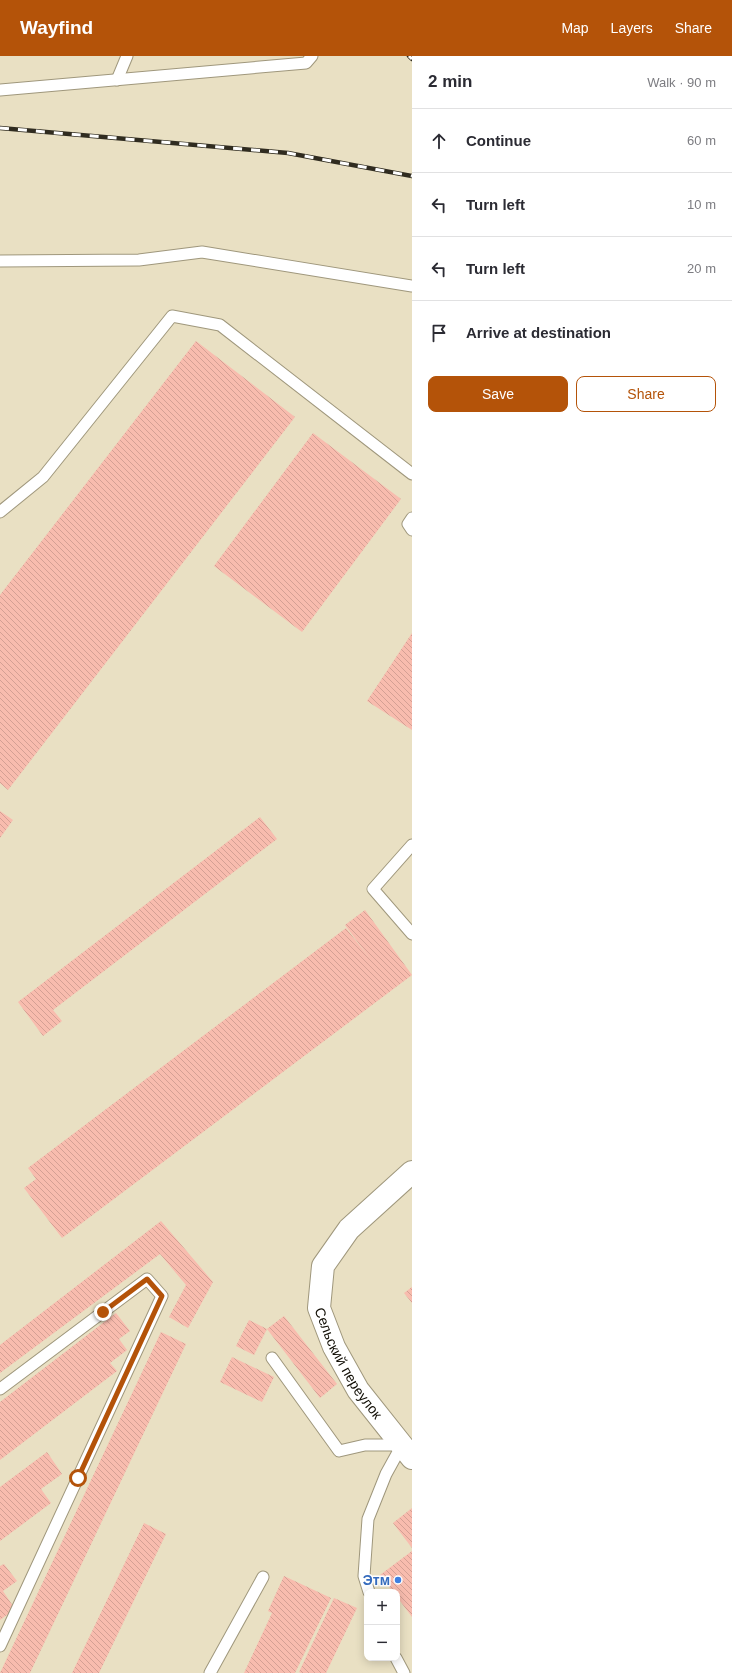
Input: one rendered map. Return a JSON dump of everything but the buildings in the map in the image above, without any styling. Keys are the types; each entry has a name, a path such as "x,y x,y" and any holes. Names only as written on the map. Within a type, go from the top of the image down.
{"street":[{"name":"Сельский переулок","path":"407,1452 358,1390 334,1347 319,1308 323,1266 349,1229 412,1172"}],"lane":[{"path":"117,80 127,56"},
{"path":"0,90 306,63 312,56"},
{"path":"0,261 138,260 202,252 412,286"},
{"path":"0,512 43,477 172,316 220,326 412,474"},
{"path":"412,518 408,524 412,530"},
{"path":"412,845 373,889 412,934"},
{"path":"0,1389 147,1279 162,1296 0,1646"},
{"path":"272,1358 339,1451 365,1445 407,1452"},
{"path":"368,1589 364,1576 368,1519 386,1474 407,1452"},
{"path":"210,1673 263,1577"},
{"path":"398,1661 404,1673"}],"railway":[{"path":"409,56 412,59"},
{"path":"0,128 288,153 412,176"}],"place":[{"name":"Этм","path":"398,1580"}],"route":[{"path":"78,1478 162,1296 147,1279 103,1312"}]}
